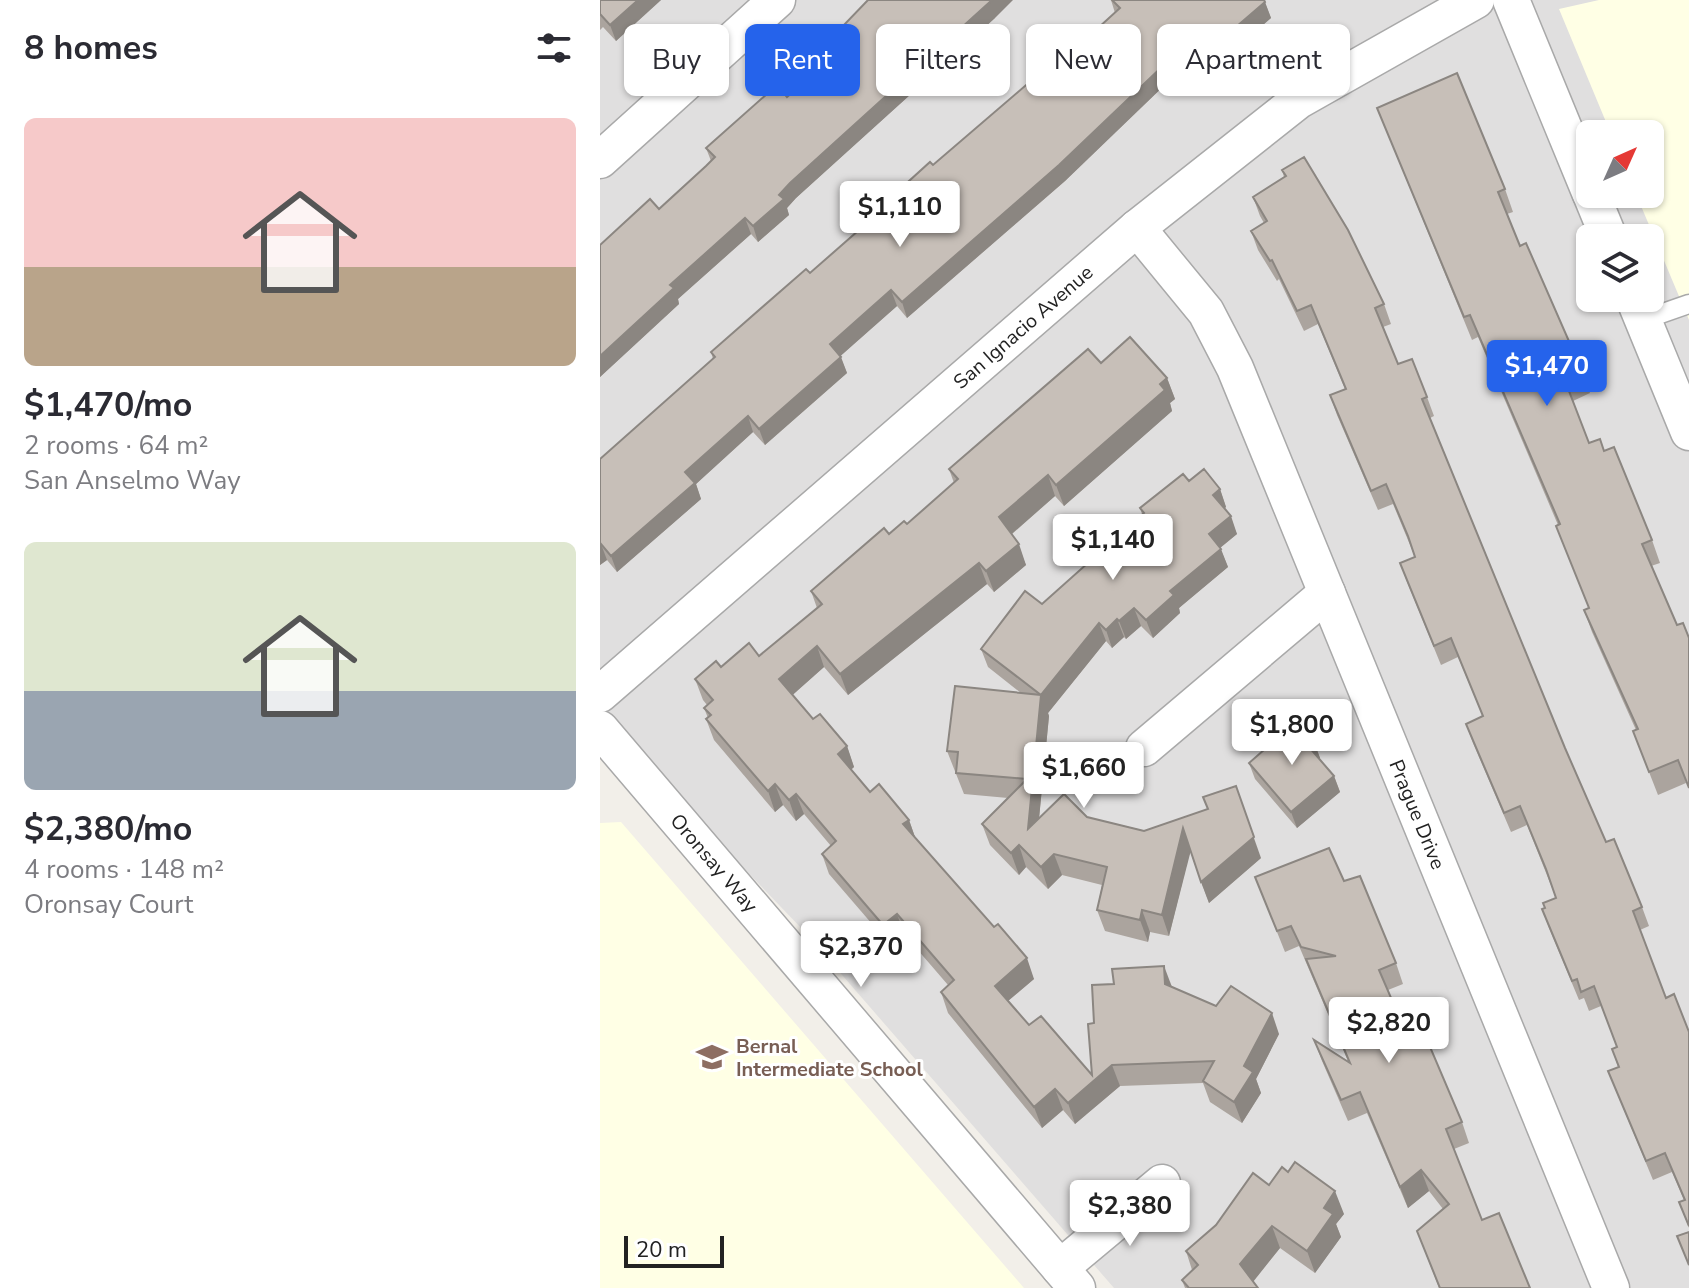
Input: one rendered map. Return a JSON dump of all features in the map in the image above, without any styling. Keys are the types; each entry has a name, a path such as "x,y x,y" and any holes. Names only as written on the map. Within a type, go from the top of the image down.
{"street":[{"path":"600,160 777,0"},
{"name":"San Ignacio Avenue","path":"600,694 1137,228 1299,100 1476,0"},
{"path":"1511,0 1576,159"},
{"name":"Prague Drive","path":"1137,228 1206,312 1235,368 1611,1288"},
{"path":"1640,312 1689,432"},
{"path":"1144,748 1327,593"},
{"name":"Oronsay Way","path":"600,729 1069,1278"},
{"path":"1069,1278 1162,1183"}],"lane":[{"path":"1664,306 1689,304"}],"shaded area":[{"path":"600,0 1689,0 1689,1288 1114,1288 803,930 600,718"},
{"path":"1599,0 1689,0 1689,320 1664,261 1664,224 1649,224 1642,208 1664,208 1664,120 1605,120 1559,9"},
{"name":"Bernal Intermediate School","path":"621,822 1024,1288 600,1288 600,823"}],"building":[{"path":"600,0 638,0 610,25 600,14"},
{"path":"868,0 992,0 966,24 876,24 876,96 886,96 790,183 779,195 784,199 753,226 745,218 670,285 674,288 600,356 600,245 650,199 659,209 715,157 706,148 765,96 860,96 860,24 845,24"},
{"path":"1112,0 1265,2 1239,24 1157,24 1157,72 1141,87 1141,24 1102,24 1120,8"},
{"path":"1457,73 1505,189 1498,192 1520,246 1526,243 1582,371 1564,378 1589,443 1600,439 1604,451 1614,447 1652,540 1642,544 1677,625 1683,623 1689,638 1689,788 1678,760 1649,772 1633,731 1638,729 1584,610 1589,608 1556,526 1560,524 1470,315 1464,317 1377,108"},
{"path":"1026,85 1026,96 1131,96 1059,165 902,302 891,290 830,344 841,357 759,429 748,416 685,472 695,483 611,556 600,545 600,459 715,357 711,352 806,269 810,273 900,194 898,191 930,162 933,165"},
{"path":"1304,157 1348,230 1384,304 1375,308 1398,364 1412,359 1427,397 1422,399 1565,748 1606,842 1614,839 1642,907 1633,911 1666,998 1674,994 1689,1032 1689,1226 1679,1202 1685,1200 1665,1153 1646,1161 1608,1071 1619,1067 1612,1049 1617,1047 1594,986 1581,992 1577,979 1572,981 1542,909 1545,908 1543,903 1556,898 1520,806 1504,813 1466,724 1483,716 1451,638 1434,646 1400,563 1415,557 1386,484 1371,491 1330,395 1346,389 1311,305 1297,311 1272,260 1251,231 1267,221 1253,197 1286,176 1282,170"},
{"path":"1130,337 1167,378 1160,384 1165,390 1056,485 1048,475 999,517 1019,544 986,571 979,563 840,674 817,646 779,679 813,719 820,714 847,746 838,754 870,792 879,784 909,820 903,824 994,927 998,924 1027,958 995,986 1029,1025 1041,1016 1092,1075 1088,1024 1094,1023 1092,985 1114,984 1112,969 1164,966 1165,984 1216,1006 1231,986 1272,1013 1244,1066 1253,1072 1234,1102 1203,1081 1214,1061 1112,1065 1068,1103 1055,1089 1034,1107 941,992 954,980 897,914 883,925 822,854 836,841 796,794 789,800 775,784 768,791 706,719 711,715 704,708 713,700 695,679 716,661 721,667 749,643 759,656 822,604 811,591 884,528 889,534 904,521 907,524 958,479 949,469 1088,349 1101,363"},
{"path":"1204,469 1220,489 1213,495 1231,516 1209,534 1221,549 1170,591 1174,595 1146,620 1134,608 1106,630 1099,623 1041,695 981,649 1025,591 1042,604 1144,513 1140,508 1183,474 1189,481"},
{"path":"955,686 1041,695 1028,829 1064,794 1087,817 1144,831 1208,809 1203,797 1236,786 1254,837 1201,882 1183,828 1162,915 1142,910 1140,920 1097,910 1107,867 1054,854 1041,867 1019,845 1011,853 982,824 1027,779 956,773 958,752 947,751"},
{"path":"1297,721 1314,742 1309,747 1334,776 1291,812 1249,763"},
{"path":"1329,848 1344,881 1360,876 1396,963 1379,970 1410,1042 1425,1035 1462,1122 1446,1129 1482,1220 1499,1213 1530,1288 1440,1288 1417,1231 1449,1204 1421,1170 1400,1187 1360,1092 1341,1100 1314,1040 1350,1063 1306,959 1336,956 1301,947 1291,926 1277,931 1255,877"},
{"path":"1295,1162 1335,1191 1324,1208 1333,1214 1307,1251 1272,1226 1240,1264 1258,1288 1189,1288 1182,1280 1198,1265 1186,1251 1216,1225 1253,1173 1269,1185 1282,1167 1288,1172"},
{"path":"1689,1232 1689,1265 1677,1236"}],"place":[{"name":"Bernal Intermediate School","path":"712,1057"}]}
